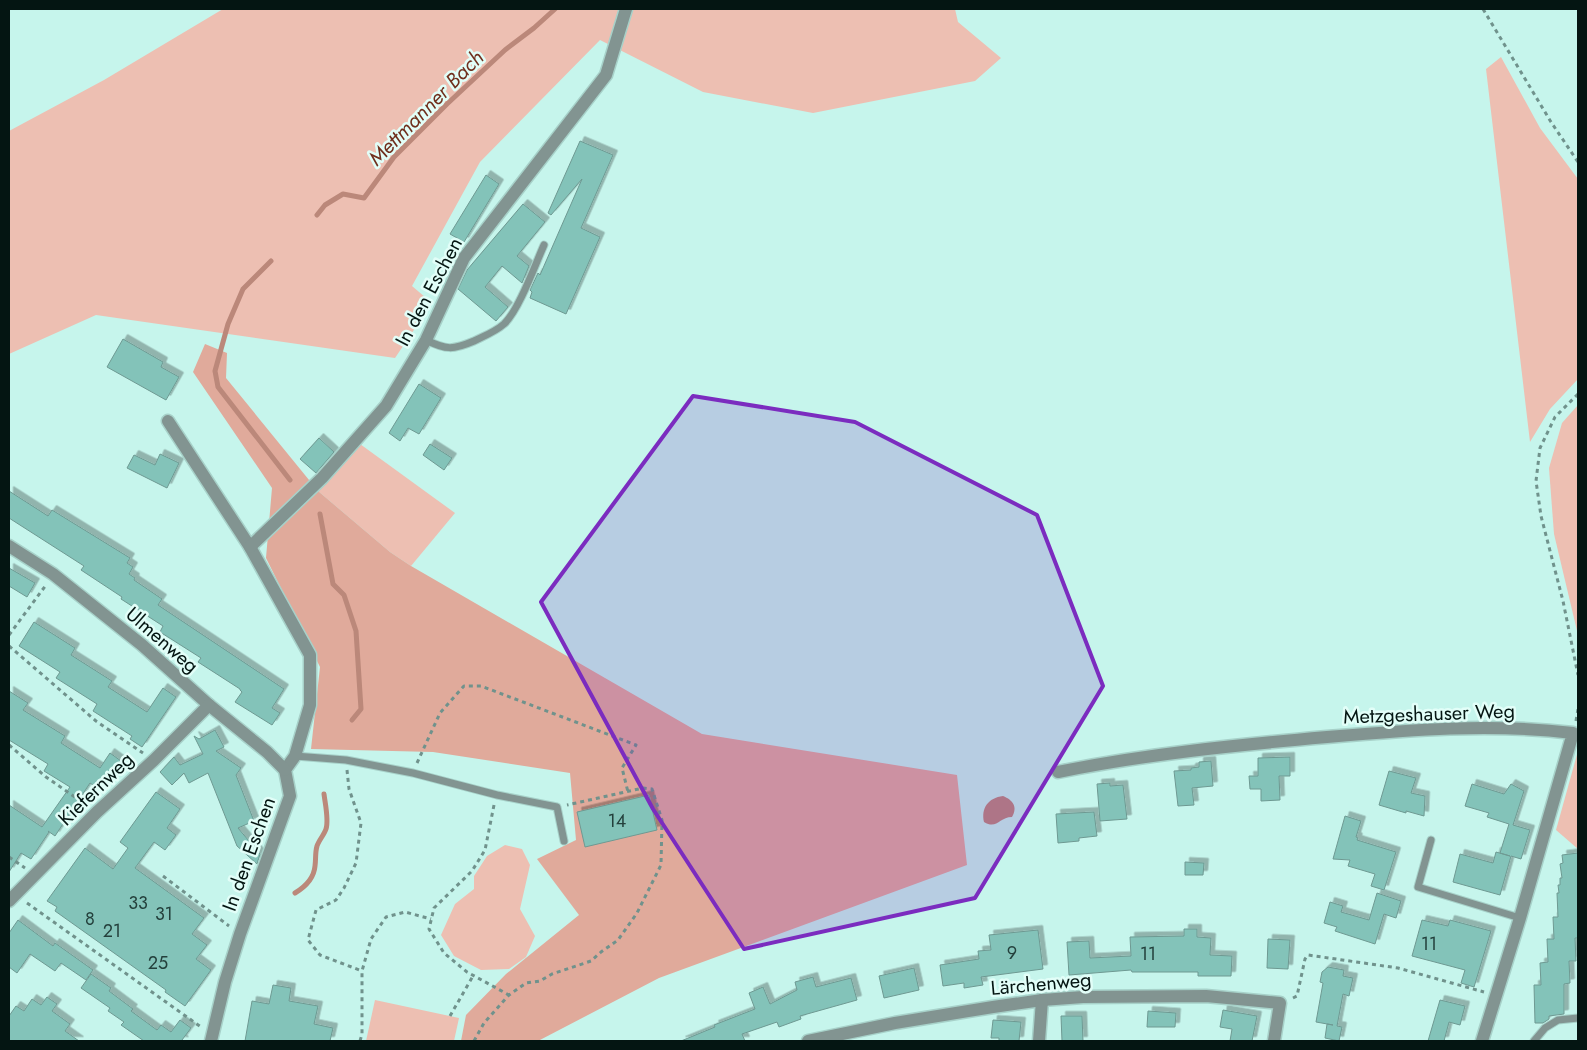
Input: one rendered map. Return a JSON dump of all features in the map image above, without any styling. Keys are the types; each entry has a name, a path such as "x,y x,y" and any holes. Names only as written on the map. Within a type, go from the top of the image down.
{"street":[{"name":"In den Eschen","path":"250,547 322,478 386,406 426,340 464,258 606,76 626,9"},
{"path":"168,421 250,547 310,655 310,705 294,756 285,770"},
{"name":"Ulmenweg","path":"9,546 53,574 142,645 209,705 267,752 285,770"},
{"name":"Kiefernweg","path":"11,898 97,812 154,760 209,705"},
{"name":"Metzgeshauser Weg","path":"1058,772 1104,763 1209,748 1381,733 1461,728 1504,728 1573,733 1486,1040"},
{"name":"In den Eschen","path":"212,1038 224,982 290,796 285,770"},
{"name":"Lärchenweg","path":"808,1041 993,1006 1042,1000 1084,997 1206,996 1280,1002"},
{"path":"1040,1041 1042,1000"},
{"path":"1274,1041 1280,1002"}],"lane":[{"path":"426,340 447,349 471,342 491,333 505,323 515,309 544,245"},
{"path":"294,756 346,760 413,773 497,795 557,807 564,841"},
{"path":"1431,840 1418,887 1520,918"},
{"path":"1534,1041 1545,1028 1558,1020 1578,1018"}],"path":[{"path":"1483,9 1578,162"},
{"path":"1578,394 1555,417 1540,448 1536,481 1541,516 1578,674"},
{"path":"9,635 53,574"},
{"path":"9,646 96,721 154,760"},
{"path":"413,773 440,713 464,686 481,686 636,745 622,768 628,792"},
{"path":"9,745 46,777 97,812"},
{"path":"346,760 349,789 361,823 356,863 336,900 316,910 308,940 320,955 362,971"},
{"path":"474,1041 484,1023 509,995 526,983 540,981 552,974 591,961 618,940 637,913 661,865 662,820 652,789 643,788 557,807"},
{"path":"497,795 485,850 472,871 434,908 429,929 444,953 473,976 509,995"},
{"path":"163,876 240,934"},
{"path":"11,898 29,904 180,1012 212,1038"},
{"path":"360,1041 362,1034 362,971 371,939 386,917 405,912 431,919"},
{"path":"1280,1002 1297,996 1304,959 1308,955 1398,968 1497,996"},
{"path":"450,1016 473,976"}],"highlighted area":[{"path":"693,396 855,422 1037,515 1103,686 975,898 744,949 653,809 541,602"}],"shaded area":[{"path":"223,9 955,9 958,22 1001,58 975,81 813,113 703,92 600,40 480,162 412,286 432,303 395,358 96,315 9,354 9,131 104,80"},
{"path":"1501,57 1540,128 1578,179 1578,379 1550,409 1530,442 1486,69"},
{"path":"205,344 227,353 226,378 318,491 390,552 411,566 702,734 957,775 967,865 659,978 538,1041 461,1041 466,1015 506,974 579,915 537,859 576,840 570,773 433,752 311,749 320,667 266,558 272,488 193,372"},
{"path":"1578,405 1578,635 1554,534 1549,468 1562,423"},
{"path":"360,444 455,513 411,566 390,552 318,491"},
{"path":"1578,751 1578,849 1556,830"},
{"path":"1003,796 1014,804 1015,810 1012,817 992,825 984,822 983,817 987,804 993,799"},
{"path":"505,845 522,849 530,865 520,909 535,936 526,957 509,969 481,970 454,956 441,935 455,904 474,889 474,876 487,856"},
{"path":"375,1000 459,1018 454,1041 366,1041"}],"building":[{"path":"580,141 613,155 581,228 600,237 566,314 530,298 532,292 530,290 538,273 540,275 582,179 551,215 548,213"},
{"path":"486,175 499,184 464,242 450,234"},
{"path":"523,204 545,222 517,256 529,266 522,283 502,266 485,287 508,307 496,321 458,289 467,270"},
{"path":"123,339 163,362 161,367 179,377 166,400 107,367"},
{"path":"419,384 441,398 419,434 408,428 400,441 389,433"},
{"path":"319,438 334,452 316,473 300,459"},
{"path":"430,444 452,458 444,470 423,455"},
{"path":"160,454 179,463 167,488 127,468 134,455 155,465"},
{"path":"9,491 48,516 52,510 130,558 127,563 133,567 129,574 135,578 134,580 162,599 158,605 284,689 272,708 280,713 272,725 235,702 242,692 240,689 198,662 201,658 160,632 163,626 81,570 84,566 9,518"},
{"path":"9,568 35,583 27,597 9,586"},
{"path":"34,622 75,648 71,655 112,681 108,687 147,712 163,688 176,697 142,747 130,739 132,736 93,711 97,704 56,678 60,672 19,646"},
{"path":"9,691 28,703 23,710 65,736 61,743 100,768 110,753 121,761 102,791 90,783 55,836 48,831 31,859 21,853 9,872 9,805 42,827 70,787 44,771 48,764 9,740"},
{"path":"215,730 224,747 216,751 241,768 236,775 254,821 238,828 260,854 257,864 237,846 208,773 189,783 184,773 172,785 160,772 174,757 180,765 203,754 194,736 199,739"},
{"path":"1290,757 1290,776 1279,776 1280,800 1261,801 1261,789 1250,789 1249,776 1258,776 1258,758"},
{"path":"1211,761 1213,786 1192,788 1194,805 1178,806 1174,771 1191,770 1191,768 1199,767 1199,762"},
{"path":"1389,771 1416,778 1411,793 1425,796 1424,816 1379,805"},
{"path":"1110,783 1110,786 1123,785 1127,819 1100,821 1097,784"},
{"path":"1472,784 1504,794 1511,784 1524,791 1513,825 1530,830 1521,859 1511,856 1500,895 1453,882 1460,854 1493,863 1496,852 1510,856 1500,853 1509,824 1487,817 1489,813 1465,806"},
{"path":"156,792 180,809 167,828 176,835 165,850 154,842 135,868 204,918 192,934 207,945 196,959 211,970 185,1006 165,992 166,990 55,911 57,907 47,901 85,848 113,869 128,848 120,842"},
{"path":"649,795 657,830 585,847 577,812"},
{"path":"1094,812 1097,836 1079,838 1079,841 1058,843 1056,814"},
{"path":"1345,816 1361,821 1356,837 1358,838 1357,840 1396,852 1384,890 1371,886 1375,874 1348,866 1350,860 1333,859"},
{"path":"1578,853 1578,938 1575,938 1576,961 1569,961 1570,983 1564,984 1564,1014 1549,1016 1549,1019 1543,1023 1535,1023 1534,985 1541,985 1540,963 1548,962 1547,939 1554,939 1553,917 1558,917 1557,893 1559,893 1558,885 1560,885 1560,878 1562,878 1560,864 1563,863 1562,855"},
{"path":"1185,862 1204,863 1203,875 1185,875"},
{"path":"1377,893 1401,901 1396,918 1384,914 1375,944 1335,931 1337,927 1324,923 1330,902 1343,906 1341,912 1369,920"},
{"path":"18,920 53,946 55,943 93,970 86,980 61,963 55,971 30,954 17,973 9,967 9,933"},
{"path":"1422,920 1448,926 1450,920 1491,931 1474,987 1461,983 1465,970 1412,956"},
{"path":"1184,929 1197,929 1197,937 1211,938 1210,955 1232,956 1231,976 1198,976 1198,972 1132,972 1131,970 1069,975 1067,942 1089,941 1090,958 1131,956 1130,937 1184,936"},
{"path":"1038,930 1043,969 981,977 983,985 964,988 964,983 943,986 940,965 979,959 978,951 991,950 989,935"},
{"path":"1268,939 1290,940 1288,969 1267,968"},
{"path":"1328,967 1344,970 1343,976 1353,978 1349,996 1343,994 1337,1026 1342,1027 1339,1041 1325,1038 1327,1024 1333,1025 1316,1022 1323,983 1320,982 1322,972"},
{"path":"914,968 919,990 884,998 879,976"},
{"path":"91,974 111,988 109,991 133,1009 131,1011 157,1030 161,1025 171,1032 180,1020 191,1028 182,1040 184,1041 144,1041 121,1025 124,1022 108,1011 110,1008 81,988"},
{"path":"813,977 816,987 851,978 857,1000 800,1016 801,1019 779,1027 777,1022 742,1034 745,1041 681,1041 715,1027 714,1025 755,1009 749,993 763,987 770,1004 797,990 795,982"},
{"path":"273,985 291,988 289,1001 318,1006 314,1024 333,1028 330,1041 245,1041 252,1001 269,1004"},
{"path":"47,997 57,1004 52,1011 70,1024 65,1031 79,1041 9,1041 9,1016 16,1006 24,1011 32,999 41,1005"},
{"path":"1440,1000 1465,1006 1460,1025 1449,1022 1444,1041 1428,1041"},
{"path":"1223,1010 1257,1016 1252,1041 1230,1041 1232,1029 1220,1027"},
{"path":"1148,1011 1176,1013 1175,1027 1147,1027"},
{"path":"1061,1016 1082,1016 1083,1041 1062,1041"},
{"path":"993,1020 1021,1022 1019,1041 999,1041 999,1038 991,1038"}],"waterway":[{"name":"Mettmanner Bach","path":"317,215 325,205 343,194 364,198 394,157 447,104 505,50 555,9"},
{"name":"Mettmanner Bach","path":"271,261 243,289 228,324 215,371 218,387 290,480"},
{"name":"Mettmanner Bach","path":"320,514 333,584 344,595 356,631 361,709 352,720"},
{"name":"Mettmanner Bach","path":"295,893 308,882 313,874 317,846 327,825 324,794"}]}
